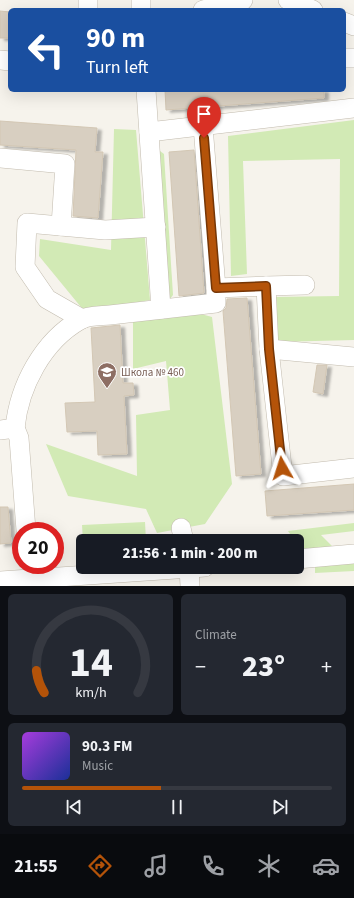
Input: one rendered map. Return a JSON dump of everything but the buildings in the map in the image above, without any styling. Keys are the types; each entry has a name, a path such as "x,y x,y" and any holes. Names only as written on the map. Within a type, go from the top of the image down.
{"lane":[{"path":"211,8 243,0"},
{"path":"288,0 308,8"},
{"path":"146,92 161,309"},
{"path":"149,132 354,108"},
{"path":"25,522 18,438 8,429 35,366 42,355 60,337 82,319 216,303 203,126"},
{"path":"0,158 65,164 60,226"},
{"path":"82,319 47,300 25,267 27,223 105,230 156,227"},
{"path":"216,288 305,285"},
{"path":"266,286 269,349 283,476 354,468"},
{"path":"269,349 354,357"},
{"path":"304,558 354,554"},
{"path":"0,581 150,574"}],"green space":[{"path":"354,120 354,340 276,342 273,297 339,296 340,159 243,161 247,274 231,276 228,136"},
{"path":"114,129 136,130 150,300 85,312 39,256 40,239 111,250"},
{"path":"160,151 164,154 173,295 170,299 166,297 156,155"},
{"path":"201,314 212,317 232,484 205,524 157,533 146,509 68,496 46,444 137,476 136,415 170,410 166,361 133,369 133,322"},
{"path":"145,522 146,534 83,534 82,525"},
{"path":"354,523 354,531 321,535 336,550 304,550 304,534 290,534 288,531"},
{"path":"354,563 354,571 315,573 315,566"}],"place":[{"name":"Школа № 460","path":"107,389"}],"route":[{"path":"204,138 216,288 266,286 269,349 282,468"}]}
